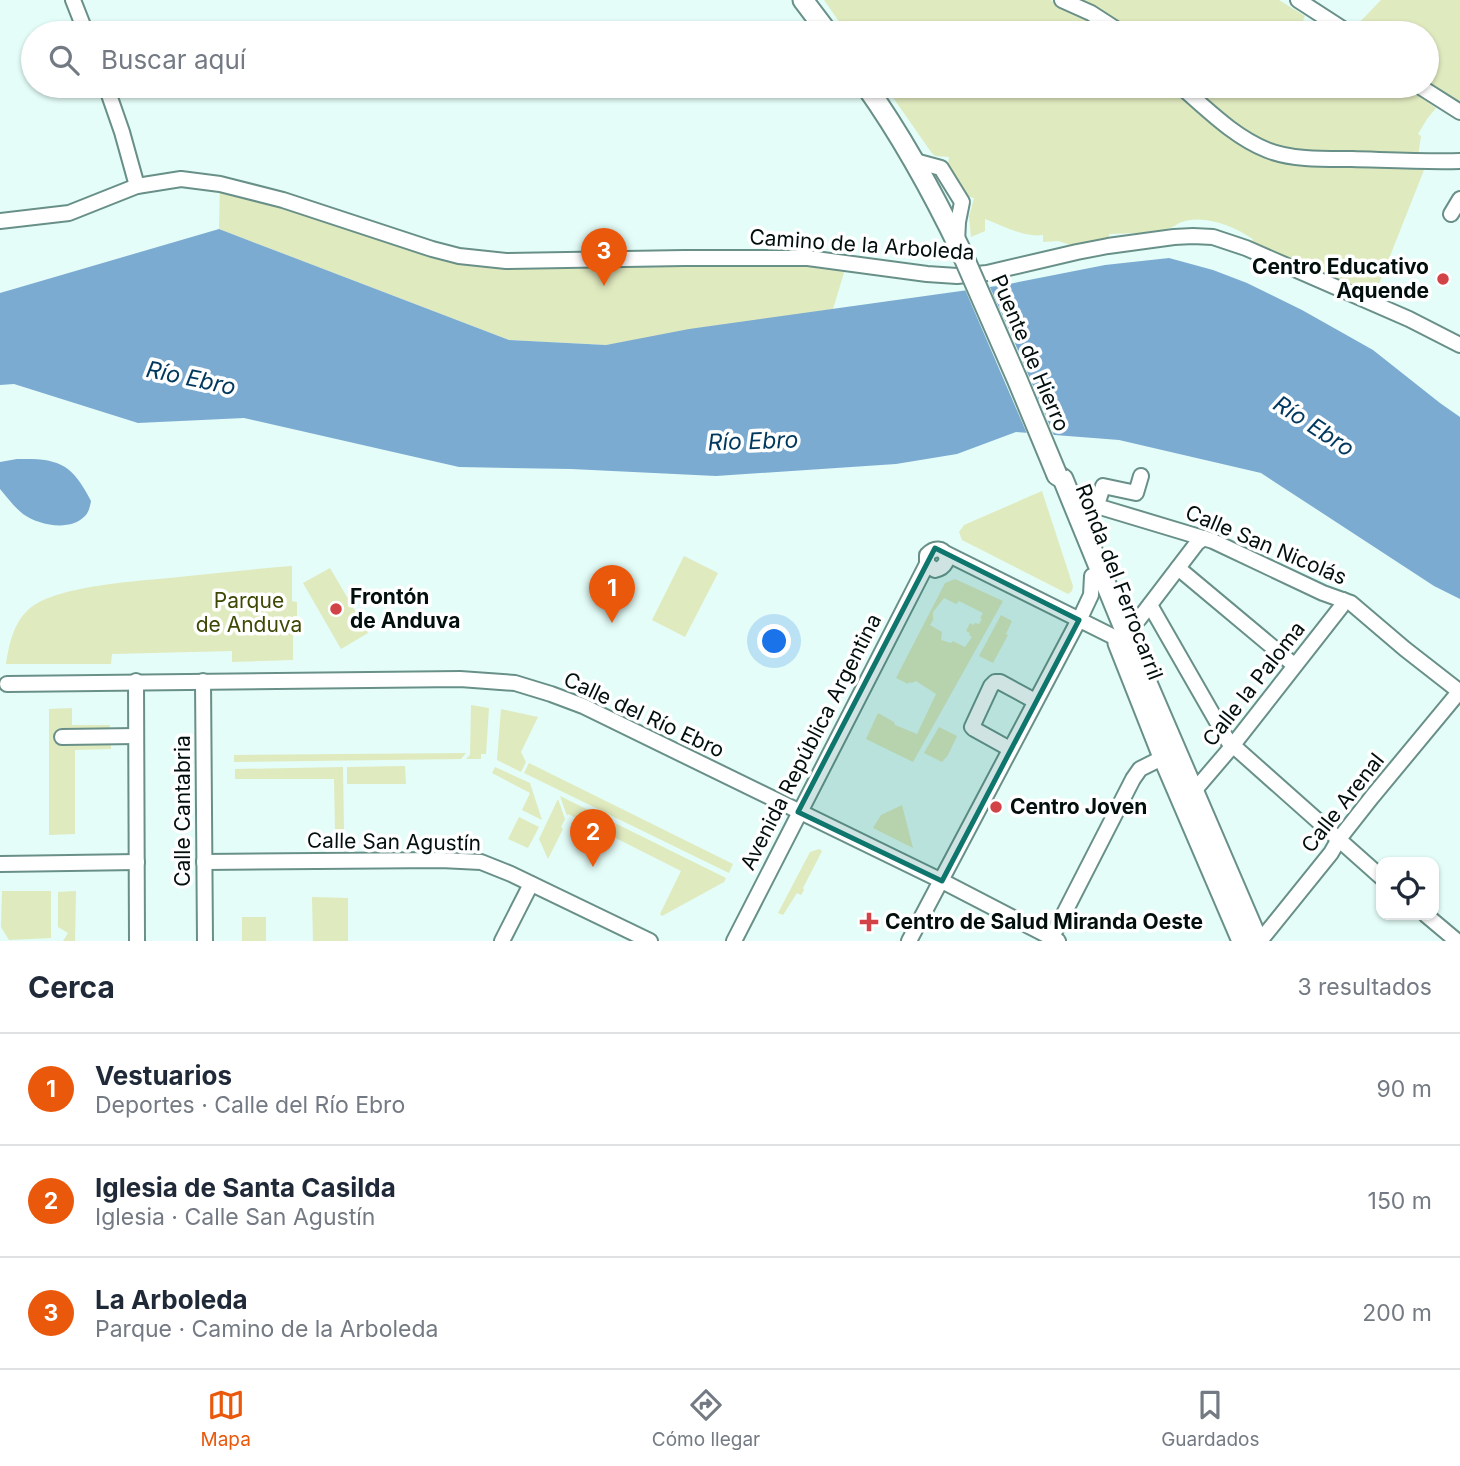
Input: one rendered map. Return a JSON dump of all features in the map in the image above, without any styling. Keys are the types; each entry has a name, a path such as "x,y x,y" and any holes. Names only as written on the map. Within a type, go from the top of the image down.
{"main road":[{"path":"803,0 819,21"},
{"name":"Puente de Hierro","path":"874,98 934,195 1057,475"},
{"name":"Ronda del Ferrocarril","path":"1057,475 1092,576 1121,635"},
{"name":"Ronda del Ferrocarril","path":"1057,475 1063,479 1121,635 1242,941"},
{"name":"Ronda del Ferrocarril","path":"1170,754 1194,791 1259,941"}],"street":[{"path":"73,0 81,21"},
{"path":"1062,0 1103,21"},
{"path":"1297,0 1330,21"},
{"path":"110,98 136,186"},
{"path":"1195,98 1236,132 1259,147 1276,153 1330,159 1460,161"},
{"path":"1436,98 1460,112"},
{"path":"915,161 941,168 962,202 958,222 959,247"},
{"path":"934,195 947,177"},
{"name":"Camino de la Arboleda","path":"0,221 69,213 136,186 181,179 220,184 283,200 459,256 506,261 808,258 957,276 987,273 1108,246 1198,236 1226,240 1246,248 1409,319 1460,345"},
{"path":"934,195 957,193"},
{"path":"1451,214 1460,199"},
{"name":"Calle San Nicolás","path":"1141,476 1136,493 1103,486 1098,502 1100,507 1204,538 1323,593 1351,603 1460,692"},
{"path":"1079,620 1121,635 1150,605 1204,538"},
{"name":"Avenida República Argentina","path":"734,941 927,564 935,570 942,568 946,563 945,553 1079,620"},
{"path":"1178,568 1294,665"},
{"path":"909,941 1079,620 1091,596 1092,576"},
{"name":"Calle la Paloma","path":"1194,791 1233,745 1343,600"},
{"path":"1150,605 1228,741 1376,872"},
{"name":"Calle del Río Ebro","path":"7,684 460,679 515,683 583,706 942,881 1054,940"},
{"path":"136,681 137,941"},
{"name":"Calle Cantabria","path":"203,681 205,941"},
{"path":"1010,749 972,727 991,686 1000,682 1035,701"},
{"name":"Calle Arenal","path":"1259,941 1460,692"},
{"path":"62,737 136,736"},
{"path":"1054,940 1133,779 1140,769 1170,754"},
{"path":"1,864 136,862"},
{"name":"Calle San Agustín","path":"204,862 481,862 650,941"},
{"path":"502,941 531,884"},
{"path":"1432,920 1457,941"}],"highlighted area":[{"path":"935,548 1079,620 942,881 798,812"}],"green space":[{"path":"824,0 1050,0 1096,21 839,21"},
{"path":"1074,0 1279,0 1305,16 1303,20 1305,21 1108,21"},
{"path":"1381,0 1460,0 1460,102 1439,92 1439,21 1361,21"},
{"path":"893,98 1189,98 1251,147 1426,165 1375,294 1321,273 1252,242 1253,239 1236,230 1208,220 1188,220 1155,231 1109,234 1109,238 1071,245 1058,241 1043,242 1043,235 1021,233 985,219 985,231 971,237 969,217 974,198 967,196 948,164 949,157 935,156"},
{"path":"1200,98 1422,98 1436,108 1418,134 1421,136 1418,156 1324,154 1273,148 1227,120"},
{"path":"220,184 459,256 847,263 833,309 606,345 509,340 219,229"},
{"path":"1042,491 1073,586 1068,594 962,540 959,532 964,525"},
{"path":"684,556 718,573 685,637 652,620"},
{"name":"Parque de Anduva","path":"292,566 292,601 297,602 297,616 293,616 293,660 232,662 232,651 112,654 111,664 6,664 12,635 23,616 40,602 57,595 122,583"},
{"name":"Frontón de Anduva","path":"330,568 368,633 341,649 303,583"},
{"path":"955,579 1003,601 913,762 866,739 878,713 895,725 917,734 936,694 916,681 908,684 896,678 945,583","holes":["944,598 956,604 959,601 983,613 979,624 970,623 966,631 972,637 965,647 953,641 951,643 941,640 942,632 930,625 933,612"]},
{"path":"1001,615 1012,621 1006,634 1008,635 993,663 979,656"},
{"path":"471,705 489,708 486,754 481,754 481,759 466,759 470,755"},
{"path":"72,708 72,725 110,725 111,749 75,750 75,834 49,835 49,709"},
{"path":"501,709 538,717 521,752 526,762 521,772 497,760"},
{"path":"939,727 957,736 942,762 924,753"},
{"path":"466,753 461,759 234,762 234,755"},
{"path":"529,763 733,864 729,873 524,773"},
{"path":"405,766 406,784 347,784 347,767"},
{"path":"343,767 344,830 335,830 334,779 235,779 235,769"},
{"path":"495,767 530,783 542,820 522,810 530,793 492,773"},
{"path":"560,796 726,878 724,882 662,916 660,914 681,871 568,814 567,816"},
{"path":"558,799 565,819 548,859 539,839"},
{"path":"902,805 913,848 873,828 881,815"},
{"path":"519,817 539,827 528,848 508,839"},
{"path":"819,849 822,851 801,895 797,893 783,915 778,913 810,852"},
{"path":"2,891 51,891 51,938 9,940 1,927"},
{"path":"76,891 75,941 63,941 68,933 58,927 58,892"},
{"path":"312,897 348,898 348,941 313,941"},
{"path":"242,917 266,917 266,941 242,941"}],"water":[{"name":"Río Ebro","path":"219,229 509,340 606,345 689,329 1004,285 1105,265 1169,258 1213,270 1302,310 1373,350 1460,417 1460,599 1434,586 1261,473 1119,440 1016,432 957,454 896,464 716,476 459,467 244,418 138,423 14,384 0,385 0,293"},
{"path":"17,459 53,462 70,471 91,501 86,514 71,524 54,525 23,514 0,489 0,462"}],"pier":[{"path":"988,283 1055,438 1028,436 964,287"}],"place":[{"name":"Centro Educativo Aquende","path":"1443,279"},
{"name":"La Arboleda","path":"604,286"},
{"name":"Frontón de Anduva","path":"336,609"},
{"name":"Vestuarios","path":"612,623"},
{"name":"Centro Joven","path":"996,807"},
{"name":"Iglesia de Santa Casilda","path":"593,867"},
{"name":"Centro de Salud Miranda Oeste","path":"869,922"}]}
